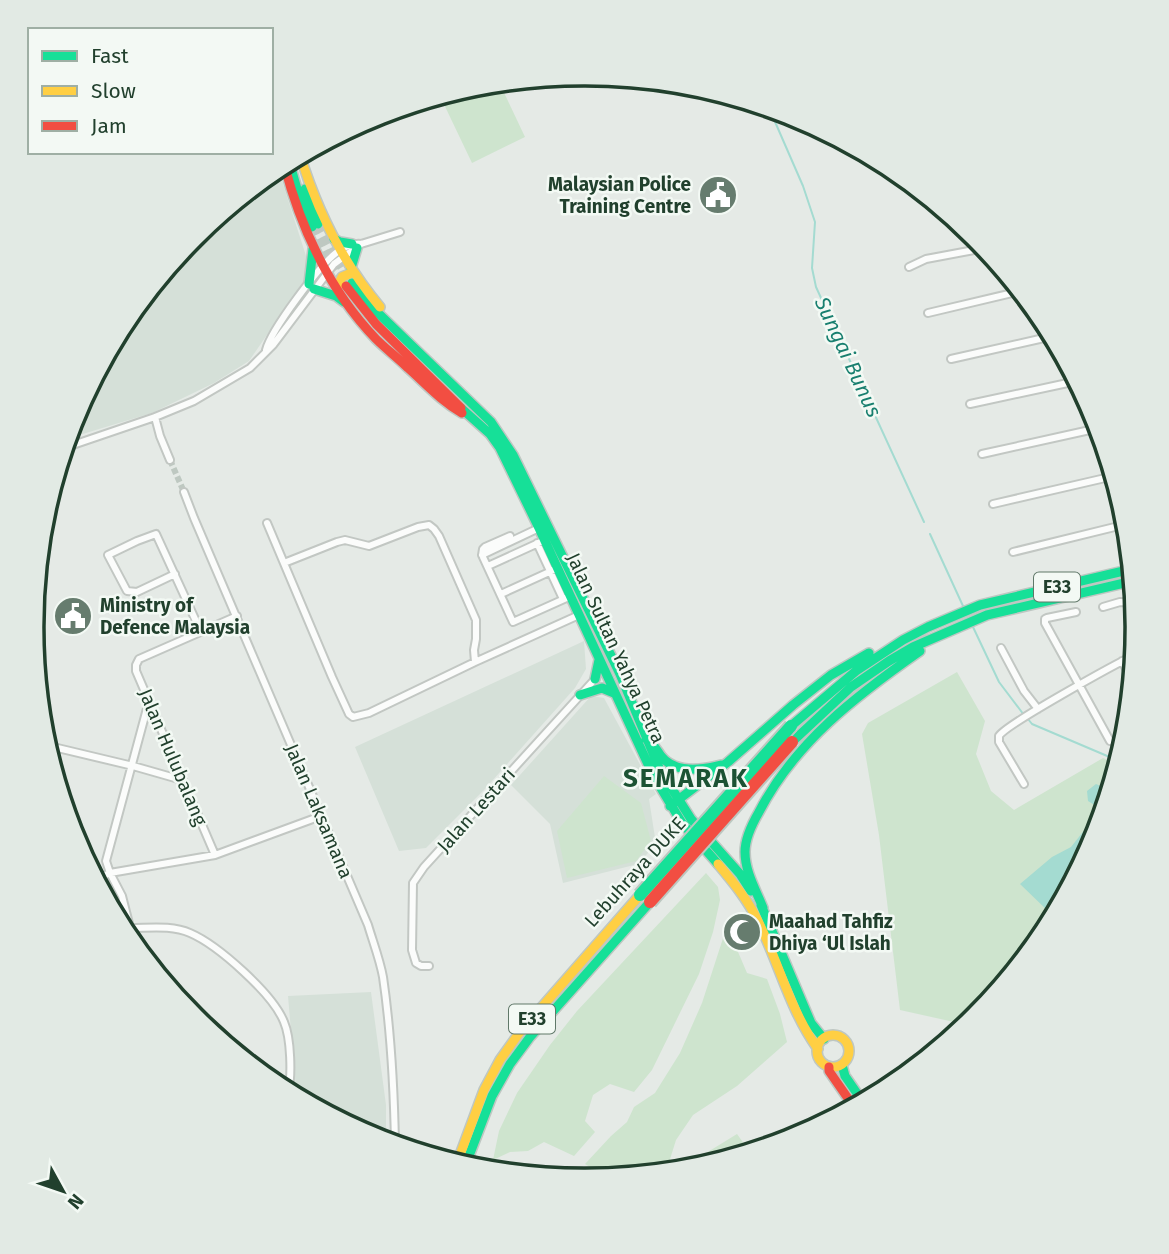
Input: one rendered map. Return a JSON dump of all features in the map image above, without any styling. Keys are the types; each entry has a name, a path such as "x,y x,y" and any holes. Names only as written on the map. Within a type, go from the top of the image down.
{"main road":[{"path":"303,166 319,231 313,249 311,287 346,303 376,338 438,396 470,417"},
{"path":"298,168 319,231"},
{"path":"292,172 301,203 319,231 340,242 357,246 348,279 346,303"},
{"path":"287,175 292,198 341,253 348,279"},
{"path":"313,249 324,270 348,279"},
{"name":"Jalan Sultan Yahya Petra","path":"348,279 379,314 491,422 513,455 620,674 685,827 750,905 803,1030 821,1044"},
{"name":"Jalan Sultan Yahya Petra","path":"348,279 376,324 490,434 500,448 567,598 579,615 653,775 674,803 740,874 763,908 821,1044"},
{"name":"Lebuhraya DUKE","path":"469,1155 492,1096 510,1064 530,1037 791,726 819,700 883,652 924,629 1122,572"},
{"name":"Lebuhraya DUKE","path":"985,610 1123,583"},
{"name":"Lebuhraya DUKE","path":"459,1152 484,1090 500,1060 520,1032 792,742 851,687 888,661 949,631 963,618"},
{"path":"674,803 831,675 893,639 924,629"},
{"path":"763,908 747,864 746,841 763,800 801,750 824,727 898,667 949,631"},
{"path":"595,679 604,651 602,636"},
{"path":"601,663 620,674"},
{"path":"580,695 603,687 610,689 618,697"},
{"path":"646,739 656,746 658,752 667,760 682,769 700,770 728,761"},
{"name":"Jalan Sultan Yahya Petra","path":"848,1099 829,1071 836,1066 848,1056 849,1051 846,1043 837,1036 832,1036 821,1044 818,1054 822,1062 836,1066 857,1094"}],"street":[{"path":"76,444 155,417 194,401 225,384 255,364 265,352 268,342 324,270 341,253 400,232"},
{"path":"909,267 926,260 972,251"},
{"path":"928,313 1010,294"},
{"path":"951,359 1041,339"},
{"path":"970,404 1067,383"},
{"path":"155,417 170,460"},
{"path":"982,454 1088,430"},
{"path":"993,504 1105,479"},
{"name":"Jalan Laksamana","path":"184,492 368,925 382,975 390,1034 395,1133"},
{"path":"267,523 332,677 349,714 353,717 369,713 579,615"},
{"path":"284,564 337,542 345,540 369,547 429,525 439,536 476,620 475,662"},
{"path":"1013,552 1116,527"},
{"path":"175,574 137,592 127,591 108,555 156,534 175,574 201,632 237,616"},
{"path":"510,536 485,547 482,555 513,622 567,598"},
{"path":"482,555 540,537"},
{"path":"488,566 540,537"},
{"path":"501,594 554,570"},
{"path":"1103,607 1124,602"},
{"path":"1076,612 1047,618 1045,623 1110,741"},
{"name":"Jalan Hulubalang","path":"201,632 139,659 136,671 215,855"},
{"path":"1001,648 1024,691 1038,709"},
{"path":"1024,784 999,741 1001,734 1079,685 1122,661 1124,664"},
{"name":"Jalan Lestari","path":"429,966 416,963 412,950 413,883 424,867 595,679"},
{"path":"126,913 122,896 106,862 149,701"},
{"path":"142,727 151,720 159,725"},
{"path":"58,748 183,780"},
{"path":"105,876 215,855 321,816"},
{"path":"136,928 165,928 190,933 243,971 265,993 284,1022 290,1053 290,1081"}],"shaded area":[{"path":"282,179 307,259 304,281 249,361 214,383 152,413 79,435 116,357 155,298 178,270 228,220"},
{"path":"584,641 586,669 575,688 484,790 426,848 399,851 355,747"},
{"path":"591,696 604,698 656,794 649,799 656,844 638,864 563,883 550,824 511,785"},
{"path":"371,992 386,1105 386,1130 345,1112 295,1084 288,996"}],"green space":[{"path":"504,93 525,137 472,163 444,105"},
{"path":"957,672 985,721 976,754 991,791 1014,810 1103,758 1108,761 1084,834 1053,897 1014,956 954,1022 900,1010 879,835 862,734 868,723"},
{"path":"604,776 641,803 651,841 636,861 567,878 557,831"},
{"path":"706,873 718,887 720,900 713,932 699,974 652,1070 634,1092 610,1084 593,1095 585,1121 595,1132 574,1156 544,1142 528,1151 510,1152 493,1159 499,1131 517,1093 577,1011"},
{"path":"727,926 747,973 767,979 787,1042 737,1086 693,1115 676,1140 670,1160 620,1167 591,1168 585,1164 627,1122 634,1107 655,1093 680,1053 702,1003"},
{"path":"737,1134 744,1143 724,1149 706,1153"}],"water":[{"path":"1096,784 1101,786 1095,805 1088,801 1087,791"},
{"path":"1087,827 1046,909 1020,884 1052,857 1071,847"}],"waterway":[{"name":"Sungai Bunus","path":"775,121 803,186 815,222 812,268 816,287 924,522"},
{"name":"Sungai Bunus","path":"930,534 963,606"},
{"name":"Sungai Bunus","path":"973,627 999,682 1024,715"},
{"name":"Sungai Bunus","path":"1028,719 1032,724 1109,757"}],"tunnel":[{"path":"318,224 352,283"},
{"path":"312,227 328,260 345,285"},
{"path":"170,460 184,492"}],"traffic: fast":[{"path":"292,172 301,203 312,227"},
{"path":"305,189 318,224"},
{"path":"334,239 352,244"},
{"path":"351,268 357,248"},
{"path":"309,284 313,249"},
{"path":"352,283 379,314 491,422 513,455 620,674 660,770 691,819 740,874 751,891"},
{"path":"314,289 336,296 344,302"},
{"path":"461,408 490,434 500,448 653,775 682,823 718,864"},
{"path":"791,726 856,671 928,627 980,605 1122,571"},
{"path":"792,742 851,687 913,647 987,615 1123,583"},
{"path":"763,908 749,874 745,847 751,826 774,787 790,764 829,722 873,685 920,651"},
{"path":"670,806 728,762 831,675 869,653"},
{"path":"595,679 599,660"},
{"path":"580,695 602,688 614,693"},
{"path":"640,895 791,726"},
{"path":"646,739 674,766 697,769 721,765"},
{"path":"469,1155 492,1096 510,1064 530,1037 650,902"},
{"path":"761,905 811,1023 824,1039"},
{"path":"842,1065 845,1076 857,1094"}],"traffic: slow":[{"path":"304,165 332,235 354,272 380,307"},
{"path":"337,287 342,277 354,272"},
{"path":"718,864 754,913 799,1018 818,1049"},
{"path":"461,1153 484,1090 500,1060 520,1032 640,895"},
{"path":"833,1035 844,1040 849,1051 844,1062 833,1067 822,1062 817,1051 822,1040 833,1035"}],"traffic: jam":[{"path":"287,175 308,235 344,300 380,343 440,398 462,413"},
{"path":"346,286 376,324 461,408"},
{"path":"650,902 792,742"},
{"path":"829,1067 848,1099"}],"place":[{"name":"Malaysian Police Training Centre","path":"718,195"},
{"name":"Ministry of Defence Malaysia","path":"73,616"},
{"name":"Maahad Tahfiz Dhiya ‘Ul Islah","path":"742,932"}],"district":[{"name":"SEMARAK","path":"686,778"}]}
